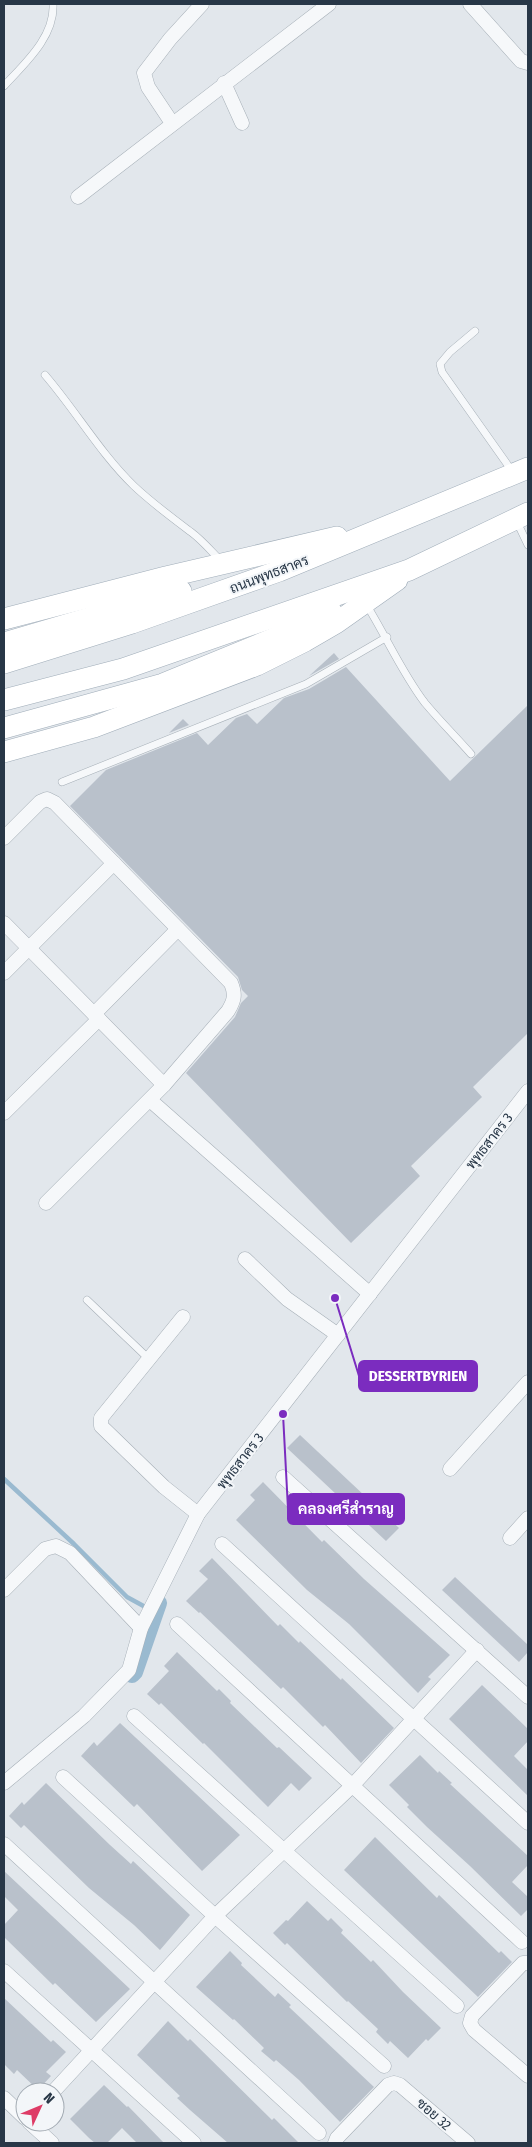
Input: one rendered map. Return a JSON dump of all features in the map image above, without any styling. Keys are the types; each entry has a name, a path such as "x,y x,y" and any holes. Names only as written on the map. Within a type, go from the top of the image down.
{"main road":[{"name":"ถนนพุทธสาคร","path":"4,663 213,595 279,571 521,471"},
{"path":"4,728 163,684 310,622 408,570 522,516"},
{"path":"4,619 302,544 366,532 394,524"},
{"path":"4,643 167,596 394,524"},
{"path":"4,752 94,727 257,665 305,641 366,604 408,570"},
{"path":"4,700 123,669 408,570"}],"street":[{"path":"172,123 148,87 144,74 170,39 202,4"},
{"path":"78,197 224,82 329,4"},
{"path":"470,4 521,61 528,63"},
{"path":"224,82 242,123"},
{"path":"4,838 40,802 47,799 55,803 231,983 235,992 234,1002 228,1011 164,1086 46,1203"},
{"path":"4,973 114,864"},
{"path":"4,923 164,1086"},
{"path":"4,1113 178,929"},
{"name":"พุทธสาคร 3","path":"4,1782 84,1716 130,1670 141,1628 198,1514 528,1091"},
{"path":"150,1100 370,1294"},
{"path":"245,1259 287,1299 338,1335"},
{"path":"183,1317 101,1418 101,1426 164,1487 198,1514"},
{"path":"450,1469 528,1382"},
{"path":"283,1477 528,1697"},
{"path":"510,1538 528,1518"},
{"path":"222,1544 528,1823"},
{"path":"4,1590 45,1549 56,1546 70,1553 141,1628"},
{"path":"177,1624 522,1942"},
{"path":"62,2082 215,1916 352,1786 477,1650"},
{"path":"134,1716 457,2006"},
{"path":"63,1777 215,1916 384,2066"},
{"path":"4,1844 319,2132"},
{"path":"528,1962 523,1963 472,2016 470,2023 474,2030 528,2076"},
{"path":"4,1971 194,2143"},
{"name":"ซอย 32","path":"335,2143 337,2138 388,2085 394,2083 400,2085 468,2143"},
{"path":"4,2098 15,2108"},
{"path":"40,2132 52,2143"}],"lane":[{"path":"4,86 36,50 47,30 53,4"},
{"path":"475,331 444,358 440,364 442,372 521,471"},
{"path":"45,375 106,454 134,485 166,514 192,532 223,564"},
{"path":"522,516 528,545"},
{"path":"366,604 387,637 407,676 425,702 471,754"},
{"path":"62,782 306,684 387,637"},
{"path":"87,1300 149,1360"}],"building":[{"path":"334,653 339,659 309,676"},
{"path":"346,667 450,781 528,705 528,1033 473,1087 482,1097 411,1166 420,1176 351,1243 186,1073 235,1017 241,1003 248,996 242,990 238,977 70,806 106,770 197,733 208,745 236,718 247,714 257,724 284,698 309,689"},
{"path":"183,719 189,725 169,733"},
{"path":"300,1435 399,1528 386,1541 287,1448"},
{"path":"263,1482 322,1542 324,1540 364,1579 450,1655 428,1677 431,1679 418,1693 349,1624 307,1590 236,1520 255,1500 250,1495"},
{"path":"212,1558 278,1626 280,1624 299,1643 300,1641 394,1728 361,1763 325,1725 323,1727 283,1687 281,1689 186,1601 208,1579 199,1571"},
{"path":"455,1577 528,1645 528,1652 519,1662 442,1590"},
{"path":"177,1652 217,1691 219,1689 231,1701 230,1703 277,1748 279,1747 312,1778 299,1791 291,1783 268,1807 204,1743 161,1703 159,1705 147,1694 169,1671 164,1666"},
{"path":"482,1685 528,1729 528,1741 514,1756 528,1770 528,1796 449,1719"},
{"path":"120,1723 240,1835 202,1871 137,1804 134,1807 81,1756 94,1742 97,1746"},
{"path":"420,1755 528,1856 528,1865 512,1882 528,1897 528,1909 521,1916 427,1827 389,1785"},
{"path":"46,1783 110,1845 131,1864 133,1861 190,1915 160,1950 134,1925 89,1888 24,1825 21,1828 9,1816 22,1802 24,1805"},
{"path":"375,1837 437,1898 439,1895 499,1953 501,1951 512,1962 478,1997 344,1870"},
{"path":"4,1871 130,1989 96,2022 55,1983 53,1985 4,1937 4,1925 18,1910 4,1896"},
{"path":"307,1901 328,1921 331,1918 343,1930 341,1933 371,1962 373,1960 441,2028 428,2041 426,2039 408,2058 390,2041 388,2044 376,2032 378,2029 347,2002 287,1943 285,1945 273,1933 286,1920 288,1921"},
{"path":"230,1951 242,1963 241,1965 275,1997 278,1993 291,2005 289,2007 374,2087 340,2122 299,2080 276,2060 274,2062 261,2051 264,2048 234,2019 196,1987"},
{"path":"4,1998 51,2042 53,2040 66,2052 46,2072 51,2076 45,2082 30,2082 17,2070 14,2074 4,2064"},
{"path":"168,2021 188,2041 190,2039 272,2120 274,2118 299,2143 228,2143 177,2098 180,2096 137,2055"},
{"path":"104,2085 128,2106 164,2143 137,2143 122,2128 107,2143 95,2143 89,2138 70,2119"}],"waterway":[{"path":"4,1479 74,1544 127,1597 149,1609"},
{"path":"132,1675 135,1672 159,1603"}],"place":[{"name":"DESSERTBYRIEN","path":"335,1298"},
{"name":"คลองศรีสำราญ","path":"283,1414"}]}
